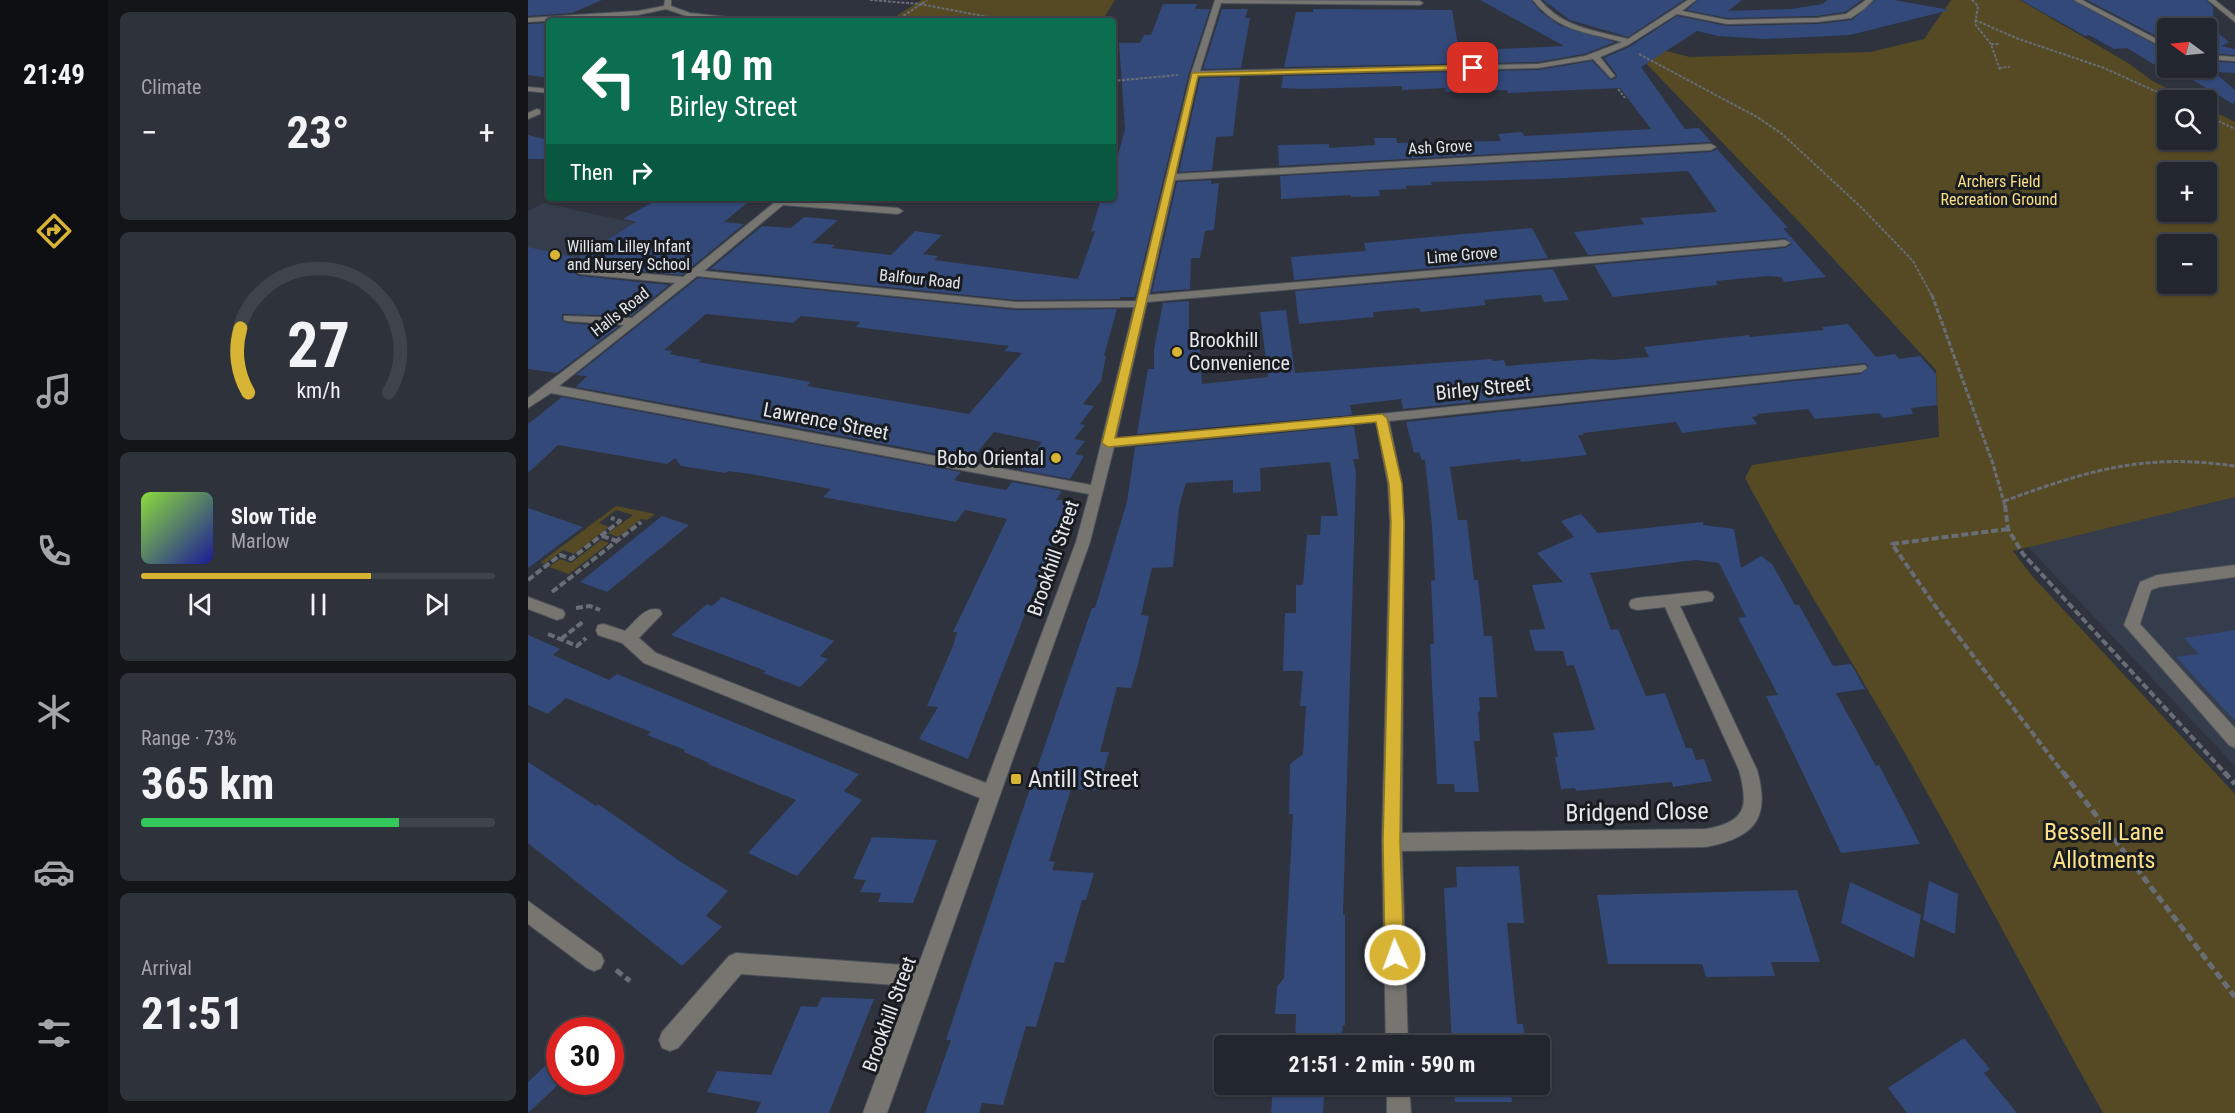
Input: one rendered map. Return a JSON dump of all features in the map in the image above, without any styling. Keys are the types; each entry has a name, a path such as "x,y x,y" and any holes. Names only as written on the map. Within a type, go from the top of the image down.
{"street":[{"path":"1536,0 1548,14 1563,24 1627,41"},
{"path":"1195,74 1538,66 1573,62 1595,56 1627,41 1693,0"},
{"path":"1675,12 1727,22 1817,20 1848,16 1870,0"},
{"path":"2077,0 2157,42"},
{"path":"2211,0 2235,20"},
{"path":"1219,1 1420,3"},
{"name":"Brookhill Street","path":"875,1113 1083,542 1195,74 1219,1"},
{"path":"559,18 638,13 668,4 689,15 724,18"},
{"path":"528,20 546,19"},
{"path":"1595,56 1611,76"},
{"path":"2218,58 2235,59"},
{"path":"2218,58 2234,71"},
{"path":"528,89 546,92"},
{"name":"Ash Grove","path":"1171,177 1711,147"},
{"name":"Halls Road","path":"528,404 635,322 783,201"},
{"path":"794,201 898,211"},
{"path":"888,220 907,202"},
{"name":"Lime Grove","path":"1142,301 1785,243"},
{"path":"580,271 685,281"},
{"name":"Balfour Road","path":"696,273 1016,305 1142,301"},
{"path":"568,318 635,322"},
{"name":"Birley Street","path":"1108,443 1382,418 1861,369"},
{"name":"Lawrence Street","path":"547,388 1097,491"},
{"path":"1382,418 1395,484 1397,522 1392,842 1397,1035"},
{"path":"2235,571 2157,581 2145,586 2132,625 2235,740"},
{"path":"1637,604 1706,597"},
{"name":"Bridgend Close","path":"1392,842 1706,838 1738,831 1752,813 1754,786 1670,601"},
{"path":"532,604 557,614"},
{"path":"628,638 654,614"},
{"path":"604,630 628,638 650,658 991,794"},
{"path":"528,911 594,961"},
{"path":"670,1040 736,963 925,977"},
{"path":"1398,1095 1399,1113"}],"path":[{"path":"870,0 920,4 987,18"},
{"path":"893,0 902,3"},
{"path":"900,18 927,0"},
{"path":"1972,0 1978,6 1975,20 1977,27 1991,44 2000,69 2010,67"},
{"path":"1975,20 2016,38 2104,68 2157,92"},
{"path":"1991,44 2000,44"},
{"path":"1654,62 1757,117 1781,133 1862,208 1913,261 1932,295 1945,327 2004,501 2008,529 2037,572 2235,784"},
{"path":"1116,81 1195,74"},
{"path":"2217,120 2235,129"},
{"path":"2004,501 2079,475 2150,461 2188,460 2235,465"},
{"path":"528,580 560,555 571,559 620,521 611,518"},
{"path":"532,604 641,522"},
{"path":"2008,529 1892,544 1938,610 2235,997"},
{"path":"602,535 618,541"},
{"path":"561,639 598,609"}],"shaded area":[{"name":"William Lilley Infant and Nursery School","path":"543,203 635,223 528,288 528,211"},
{"path":"2235,497 2235,766 2028,547"}],"green space":[{"path":"921,0 1115,0 1104,18 894,18"},
{"path":"1951,0 2020,0 2170,90 2157,90 2157,150 2217,150 2217,113 2235,122 2235,497 2013,551 2033,577 2235,794 2235,1113 2103,1113 1928,793 1745,478 1752,465 1939,437 1936,370 1804,227 1637,54 1638,44 1690,57 1871,52 1924,39"},
{"path":"616,506 655,514 647,520 641,519 618,537 608,533 633,515 616,510 599,523 609,527 574,554 563,550 544,564 541,562"},
{"path":"601,540 609,543 569,574 549,567 560,559 571,563"}],"building":[{"path":"528,0 602,0 572,13 528,16"},
{"path":"1480,0 1531,0 1541,12 1561,26 1615,42 1584,54 1538,62 1284,67 1296,12 1313,12 1313,9 1452,10 1459,51 1564,46"},
{"path":"1543,0 1684,0 1628,37 1570,20"},
{"path":"1698,0 1742,0 1728,11 1791,9 1823,4 1827,0 1862,0 1845,12 1817,16 1727,18 1687,10"},
{"path":"1875,0 1894,0 1950,10 1850,35 1766,39 1718,36 1697,31 1641,67 1685,129 1699,128 1711,142 1279,166 1278,145 1329,144 1329,148 1375,145 1374,138 1396,138 1397,143 1501,141 1498,134 1522,132 1524,136 1651,129 1620,88 1508,93 1507,90 1446,92 1445,88 1402,90 1402,86 1305,89 1281,88 1283,76 1538,70 1592,61 1611,80 1617,75 1604,58 1629,47 1677,16 1727,26 1817,24 1852,20"},
{"path":"2021,0 2072,0 2157,46 2157,66 2127,48 2114,49 2089,35 2085,36"},
{"path":"2087,0 2206,0 2213,7 2213,18 2157,18 2157,36"},
{"path":"1163,4 1197,4 1195,9 1210,9 1189,73 1135,297 1016,300 710,269 762,226 791,228 804,217 838,220 812,243 835,245 831,248 891,255 915,231 942,235 923,254 938,256 934,260 1078,279 1095,231 1091,232 1100,202 1116,201 1116,163 1125,129 1119,43 1140,43 1144,35 1151,35"},
{"path":"1222,9 1248,9 1245,18 1250,18 1241,68 1203,69"},
{"path":"546,23 546,78 528,75 528,24"},
{"path":"2217,32 2229,42 2222,46 2235,49 2235,55 2217,54"},
{"path":"2217,62 2235,63 2235,73 2217,72"},
{"path":"2217,75 2235,90 2235,101 2233,104 2217,94 2217,90 2210,90 2189,78 2217,78"},
{"path":"1240,77 1233,136 1216,137 1212,170 1179,172 1200,78"},
{"path":"528,135 546,139 546,159 528,159"},
{"path":"1717,149 1788,228 1783,228 1826,277 1784,282 1781,277 1768,276 1716,281 1718,285 1613,297 1594,265 1785,248 1792,244 1785,238 1588,255 1574,232 1644,224 1640,218 1717,212 1688,171 1546,179 1431,182 1432,185 1379,190 1380,196 1351,197 1351,195 1281,199 1280,176 1711,152"},
{"path":"1211,180 1211,184 1219,183 1214,230 1205,231 1200,258 1191,258 1190,289 1152,292 1177,182"},
{"path":"655,201 749,201 724,222 744,224 682,275 580,266 574,269 574,273 580,276 669,285 631,316 562,314 562,321 567,323 618,327 557,373 528,369 528,247 578,258 636,222 623,219"},
{"path":"1532,228 1548,258 1294,280 1291,257 1366,251 1364,243"},
{"path":"1553,269 1569,300 1544,302 1541,295 1516,297 1484,300 1486,305 1421,312 1419,308 1373,312 1374,317 1299,324 1295,291"},
{"path":"698,278 1016,310 1117,309 1104,356 1106,356 1101,381 1083,404 1094,406 1080,424 1085,425 1074,439 1085,441 1075,454 1084,456 1070,479 1021,470 1042,442 994,432 971,460 576,387 587,376 576,375","holes":["706,314 793,323 801,316 860,322 856,327 1009,346 1004,351 1022,353 969,414 807,386 811,382 698,362 701,360 669,354 673,351 664,350"]},
{"path":"1189,301 1189,334 1199,333 1202,384 1268,377 1260,312 1286,310 1295,373 1492,359 1493,361 1504,360 1506,366 1649,357 1644,347 1749,335 1750,337 1824,330 1822,327 1848,324 1876,357 1895,354 1899,359 1920,356 1936,374 1937,405 1911,408 1913,414 1883,418 1879,413 1815,419 1808,409 1757,414 1758,416 1752,417 1757,424 1682,433 1676,422 1583,433 1584,435 1578,435 1587,455 1521,462 1520,459 1450,467 1458,520 1467,520 1474,580 1478,580 1484,636 1492,636 1497,697 1479,697 1480,741 1474,741 1479,792 1455,792 1454,784 1437,784 1430,644 1434,644 1431,581 1435,580 1432,526 1425,460 1422,460 1419,452 1414,453 1406,422 1861,374 1869,367 1865,363 1403,409 1401,399 1350,405 1352,415 1137,434 1148,369 1154,369 1154,349 1163,303"},
{"path":"562,397 961,472 954,480 957,481 1006,490 1012,482 1062,491 1056,500 1070,500 968,759 919,739 938,707 927,706 953,646 957,632 953,632 1007,519 965,510 956,522 823,497 831,489 751,474 728,471 726,473 681,466 675,458 667,464 558,445 528,473 528,424"},
{"path":"1354,426 1359,459 1353,459 1356,473 1343,915 1345,915 1345,1025 1343,1025 1342,1035 1295,1035 1296,1014 1275,1014 1277,987 1284,978 1293,814 1289,814 1290,764 1303,754 1306,706 1300,706 1303,671 1283,671 1285,613 1296,613 1296,585 1303,585 1307,535 1320,535 1321,516 1338,516 1330,462 1260,468 1261,491 1233,493 1233,480 1186,483 1179,507 1173,567 1152,568 1141,615 1149,616 1138,665 1131,688 1117,687 1100,752 1109,752 1098,790 1071,789 1049,861 1055,862 1052,870 1094,873 1086,900 1082,900 1064,963 1055,962 1036,1027 1026,1026 1003,1105 982,1103 979,1113 925,1113 951,1040 946,1040 1010,847 1092,608 1095,608 1127,502 1135,447"},
{"path":"528,508 583,527 528,568"},
{"path":"1581,514 1598,533 1703,522 1703,525 1734,529 1741,568 1761,556 1772,564 1795,605 1799,605 1833,666 1851,664 1865,689 1836,693 1876,766 1879,765 1920,844 1841,853 1766,696 1778,695 1738,618 1746,617 1719,563 1695,560 1590,573 1611,630 1618,629 1646,696 1665,693 1686,748 1692,748 1696,760 1704,759 1712,781 1673,787 1672,782 1576,791 1575,788 1561,789 1553,733 1595,730 1574,665 1567,666 1563,651 1535,651 1529,630 1545,629 1532,585 1563,582 1537,553 1574,537 1561,521"},
{"path":"662,516 689,525 607,592 580,582"},
{"path":"722,597 834,641 820,656 828,659 800,687 763,673 766,671 671,635 707,604 712,606"},
{"path":"2235,630 2235,721 2176,657 2199,654 2184,638"},
{"path":"528,635 560,649 553,655 609,680 617,674 859,774 844,791 862,800 797,876 748,853 796,800 708,764 684,752 685,750 647,735 651,732 566,698 548,714 528,705"},
{"path":"528,762 596,806 598,804 681,862 728,891 706,916 722,927 682,966 528,843"},
{"path":"872,837 937,840 913,903 878,902 881,893 860,892 866,880 853,879"},
{"path":"1519,866 1524,923 1507,923 1517,1024 1523,1024 1524,1035 1451,1035 1444,888 1457,887 1456,867"},
{"path":"1929,881 1958,894 1955,934 1923,920"},
{"path":"1850,882 1921,915 1914,958 1841,923"},
{"path":"1797,890 1820,962 1771,962 1775,976 1706,977 1702,964 1608,964 1597,895"},
{"path":"822,997 874,999 829,1113 756,1113 761,1102 707,1092 717,1071 771,1075 801,1006 817,1007"},
{"path":"1964,1038 1990,1069 1984,1073 2017,1113 1907,1113 1888,1088"},
{"path":"546,1065 547,1095 528,1113 528,1082"},
{"path":"1272,1095 1337,1095 1324,1096 1323,1113 1271,1113"},
{"path":"1455,1095 1511,1095 1512,1102 1455,1102"}],"place":[{"name":"William Lilley Infant and Nursery School","path":"555,255"},
{"name":"Brookhill Convenience","path":"1177,352"},
{"name":"Bobo Oriental","path":"1056,458"},
{"name":"Antill Street","path":"1016,779"}],"route":[{"path":"1395,955 1392,842 1397,522 1395,484 1382,418 1108,443 1195,74 1473,68"}],"park label":[{"name":"Archers Field Recreation Ground","path":"1999,190"},
{"name":"Bessell Lane Allotments","path":"2104,846"}]}
